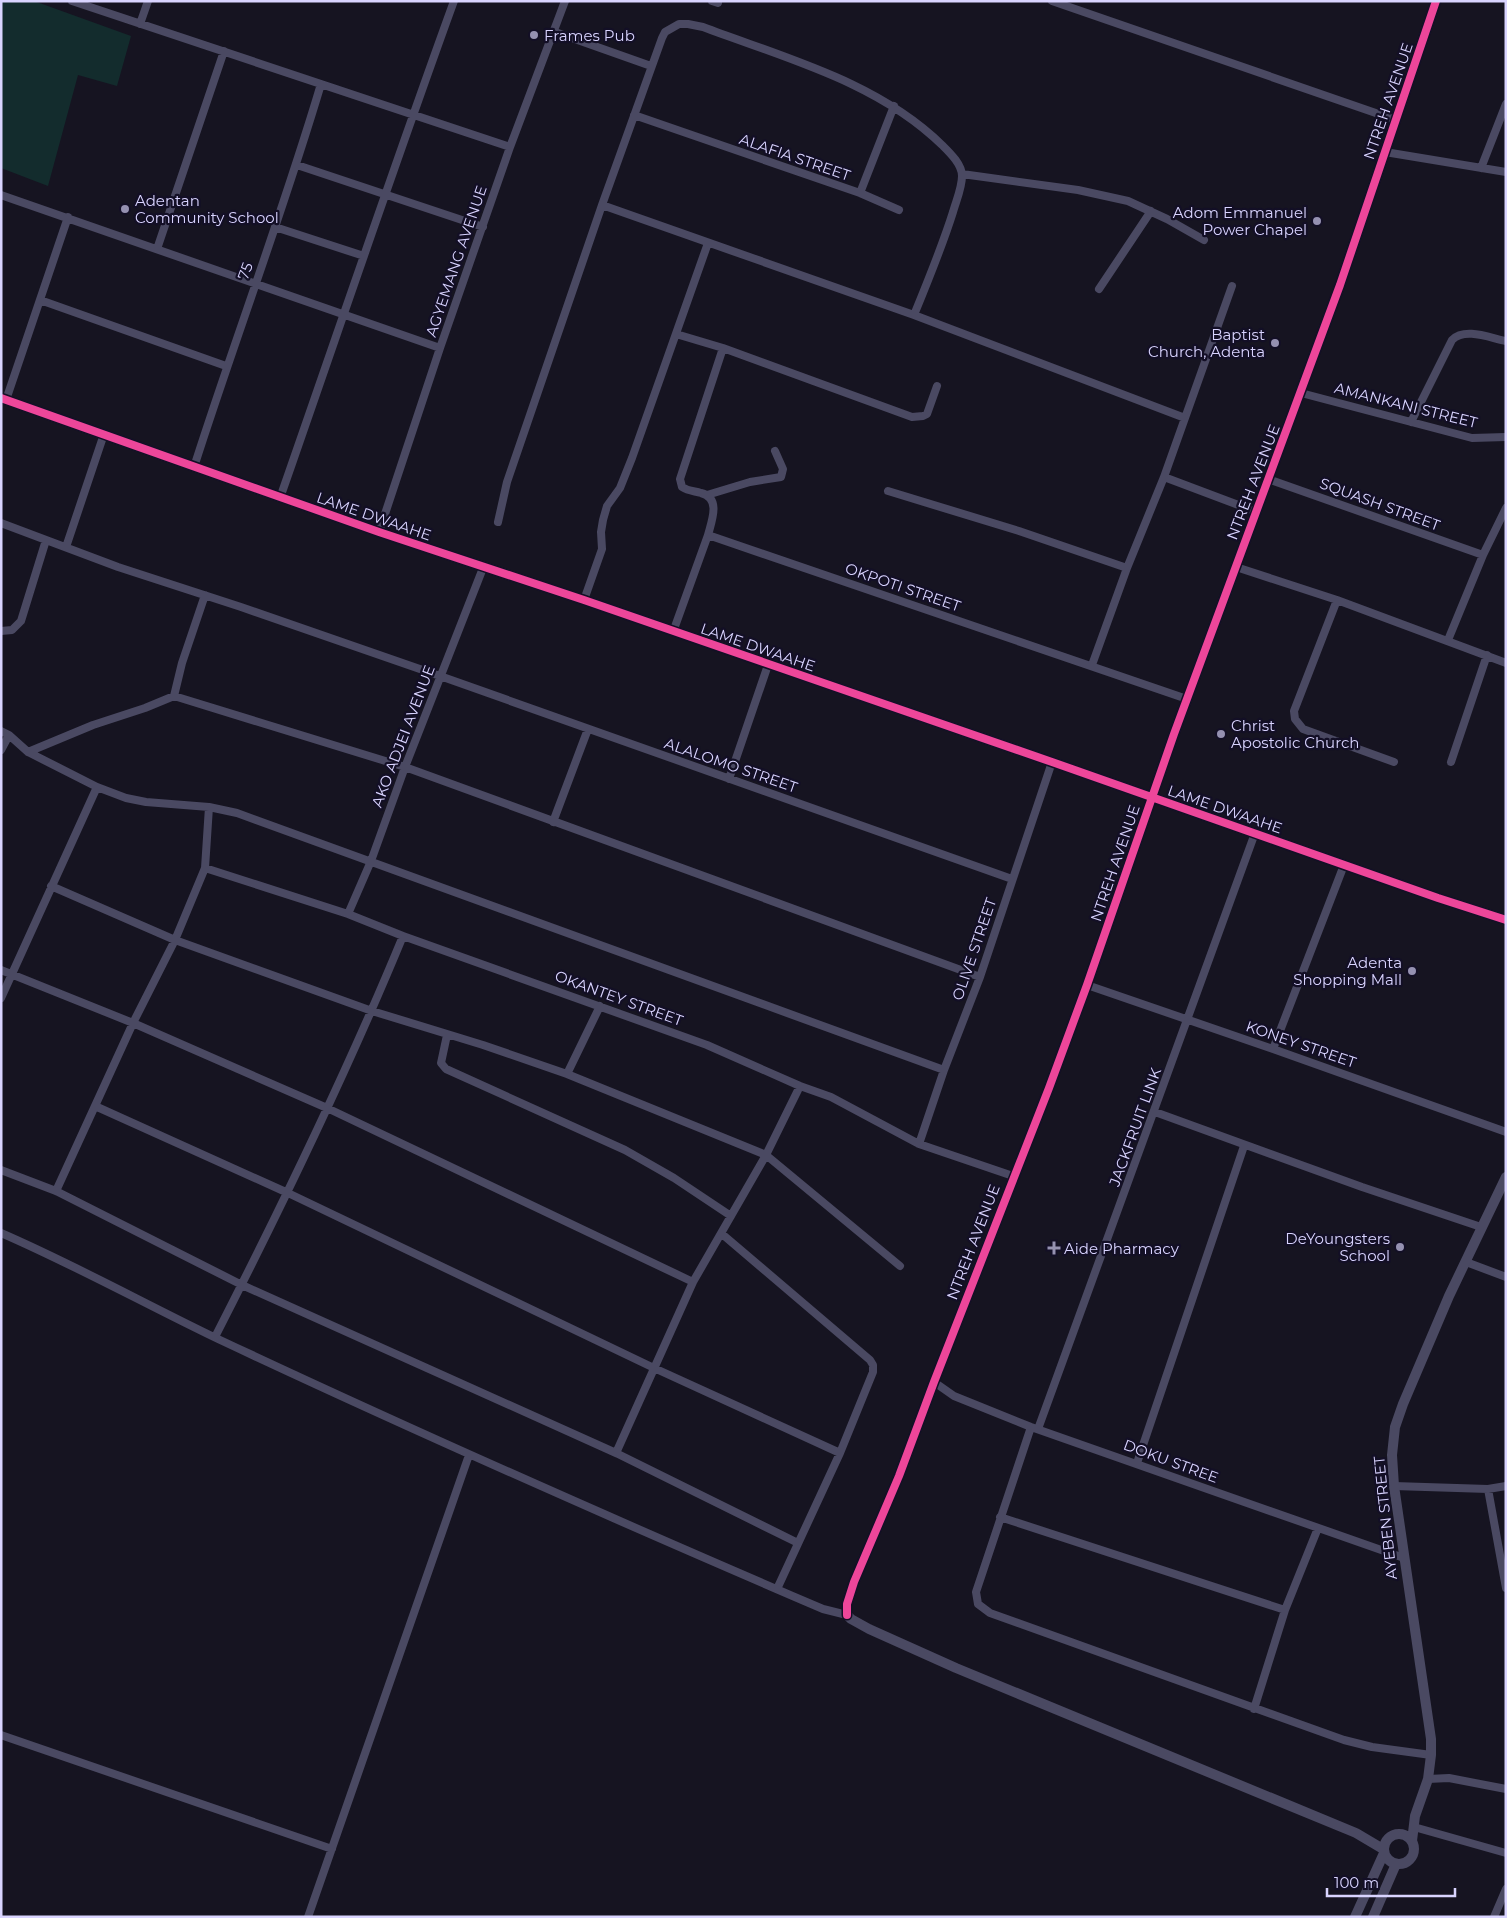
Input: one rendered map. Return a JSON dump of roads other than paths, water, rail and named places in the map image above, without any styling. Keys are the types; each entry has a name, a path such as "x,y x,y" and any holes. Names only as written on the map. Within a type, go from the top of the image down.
{"street":[{"path":"72,1 510,147"},
{"path":"140,24 148,1"},
{"name":"AGYEMANG AVENUE","path":"379,532 440,348 484,227 510,147 566,1"},
{"path":"1052,1 1072,5 1396,120"},
{"name":"NTREH AVENUE","path":"846,1615 847,1604 854,1582 899,1476 1087,985 1187,699 1301,394 1436,1"},
{"path":"280,498 452,2"},
{"path":"498,522 507,482 651,66 665,32 679,24 703,27 843,80 894,106 928,131 946,148 957,162 962,174 959,191 941,248 914,315"},
{"path":"555,32 651,66"},
{"path":"157,249 224,51"},
{"name":"75","path":"194,466 226,366 297,165 321,84"},
{"path":"1481,168 1506,104"},
{"name":"ALAFIA STREET","path":"634,115 860,193 894,106"},
{"path":"1385,152 1506,172"},
{"path":"297,165 484,227"},
{"path":"962,174 1078,190 1128,202 1151,211 1204,240"},
{"path":"860,193 899,210"},
{"path":"1,195 440,348"},
{"path":"602,205 914,315 1185,418"},
{"path":"1099,289 1151,211"},
{"path":"4,399 68,218"},
{"path":"275,226 364,256"},
{"path":"584,600 602,549 601,532 607,506 620,488 632,458 708,243"},
{"path":"1092,665 1127,568 1164,477 1232,286"},
{"path":"40,300 226,366"},
{"path":"1411,422 1452,340 1457,335 1466,333 1506,341"},
{"path":"676,334 723,348 912,417 927,414 937,386"},
{"path":"723,348 680,479 682,487 687,491 707,495 750,482 781,476 783,469 775,450"},
{"name":"AMANKANI STREET","path":"1301,394 1472,438 1506,437"},
{"name":"LAME DWAAHE","path":"4,399 280,498 483,568 584,600 1438,898 1506,920"},
{"path":"66,547 104,434"},
{"path":"1164,477 1257,512"},
{"name":"SQUASH STREET","path":"1268,479 1483,555"},
{"path":"888,491 1019,531 1127,568"},
{"path":"673,632 708,535 714,511 712,500 707,495"},
{"path":"1448,640 1483,555 1506,508"},
{"name":"ALALOMO STREET","path":"1,524 118,567 440,676 1012,879"},
{"name":"OKPOTI STREET","path":"708,535 1187,699"},
{"path":"1,631 12,630 20,621 46,540"},
{"path":"1236,567 1337,600 1506,663"},
{"name":"AKO ADJEI AVENUE","path":"348,914 371,861 405,767 483,568"},
{"path":"174,696 182,663 205,595"},
{"path":"1337,600 1294,711 1295,719 1303,729 1394,762"},
{"path":"1451,762 1487,655"},
{"path":"729,778 768,665"},
{"path":"28,752 93,725 146,708 174,696 405,767 980,977"},
{"path":"553,822 588,729"},
{"path":"1,731 9,735 28,752 97,787 126,798 146,802 209,807 237,813 944,1070"},
{"path":"1,750 9,735"},
{"name":"OLIVE STREET","path":"919,1144 944,1070 980,977 1052,762"},
{"path":"1,998 97,787"},
{"path":"56,1191 132,1023 175,940 205,868 209,807"},
{"name":"JACKFRUIT LINK","path":"1255,833 1155,1112 1000,1517 976,1592 978,1604 990,1613 1344,1740 1372,1747 1431,1755"},
{"path":"1272,1049 1344,865"},
{"name":"OKANTEY STREET","path":"205,868 348,914 403,936 707,1045 800,1086 831,1097 919,1144 1013,1176"},
{"path":"51,886 175,940 372,1011 483,1045 567,1074 766,1155 900,1266"},
{"path":"215,1337 288,1193 372,1011 403,936"},
{"path":"1,970 132,1023 327,1108 693,1282"},
{"name":"KONEY STREET","path":"1087,985 1506,1132"},
{"path":"567,1074 600,1006"},
{"path":"446,1035 441,1063 446,1069 625,1150 674,1178 731,1216"},
{"path":"616,1453 693,1282 766,1155 800,1086"},
{"path":"95,1106 288,1193 654,1368 840,1453"},
{"path":"1155,1112 1244,1146 1481,1226"},
{"path":"1136,1463 1244,1146"},
{"path":"1,1170 56,1191 242,1285 616,1453 798,1543"},
{"name":"AYEBEN STREET","path":"1415,1816 1428,1779 1431,1755 1428,1715 1394,1486 1392,1455 1395,1427 1402,1404 1449,1296 1506,1177"},
{"path":"1,1233 38,1249 215,1337 470,1455 823,1609 846,1615 869,1629 956,1668 1356,1833 1384,1851 1388,1861 1396,1864 1405,1863 1411,1858 1414,1850 1412,1841 1415,1816"},
{"path":"722,1234 870,1360 873,1365 873,1372 840,1453 778,1589"},
{"path":"1466,1262 1506,1277"},
{"name":"DOKU STREE","path":"934,1382 954,1396 1035,1428 1404,1558"},
{"path":"308,1917 470,1455"},
{"path":"1394,1486 1488,1489 1506,1486"},
{"path":"1488,1489 1505,1585"},
{"path":"1000,1517 1285,1610"},
{"path":"1254,1709 1285,1610 1318,1528"},
{"path":"1,1735 332,1849"},
{"path":"1428,1779 1450,1778 1506,1789"},
{"path":"1355,1917 1384,1851 1393,1836 1415,1816"},
{"path":"1414,1827 1506,1853"},
{"path":"1356,1833 1406,1836 1412,1841"},
{"path":"1373,1917 1396,1864"},
{"path":"1494,1917 1506,1889"}],"place":[{"name":"Frames Pub","path":"534,35"},
{"name":"Adentan Community School","path":"125,209"},
{"name":"Adom Emmanuel Power Chapel","path":"1317,221"},
{"name":"Baptist Church, Adenta","path":"1275,343"},
{"name":"Christ Apostolic Church","path":"1221,734"},
{"name":"Adenta Shopping Mall","path":"1412,971"},
{"name":"DeYoungsters School","path":"1400,1247"},
{"name":"Aide Pharmacy","path":"1054,1248"}]}
